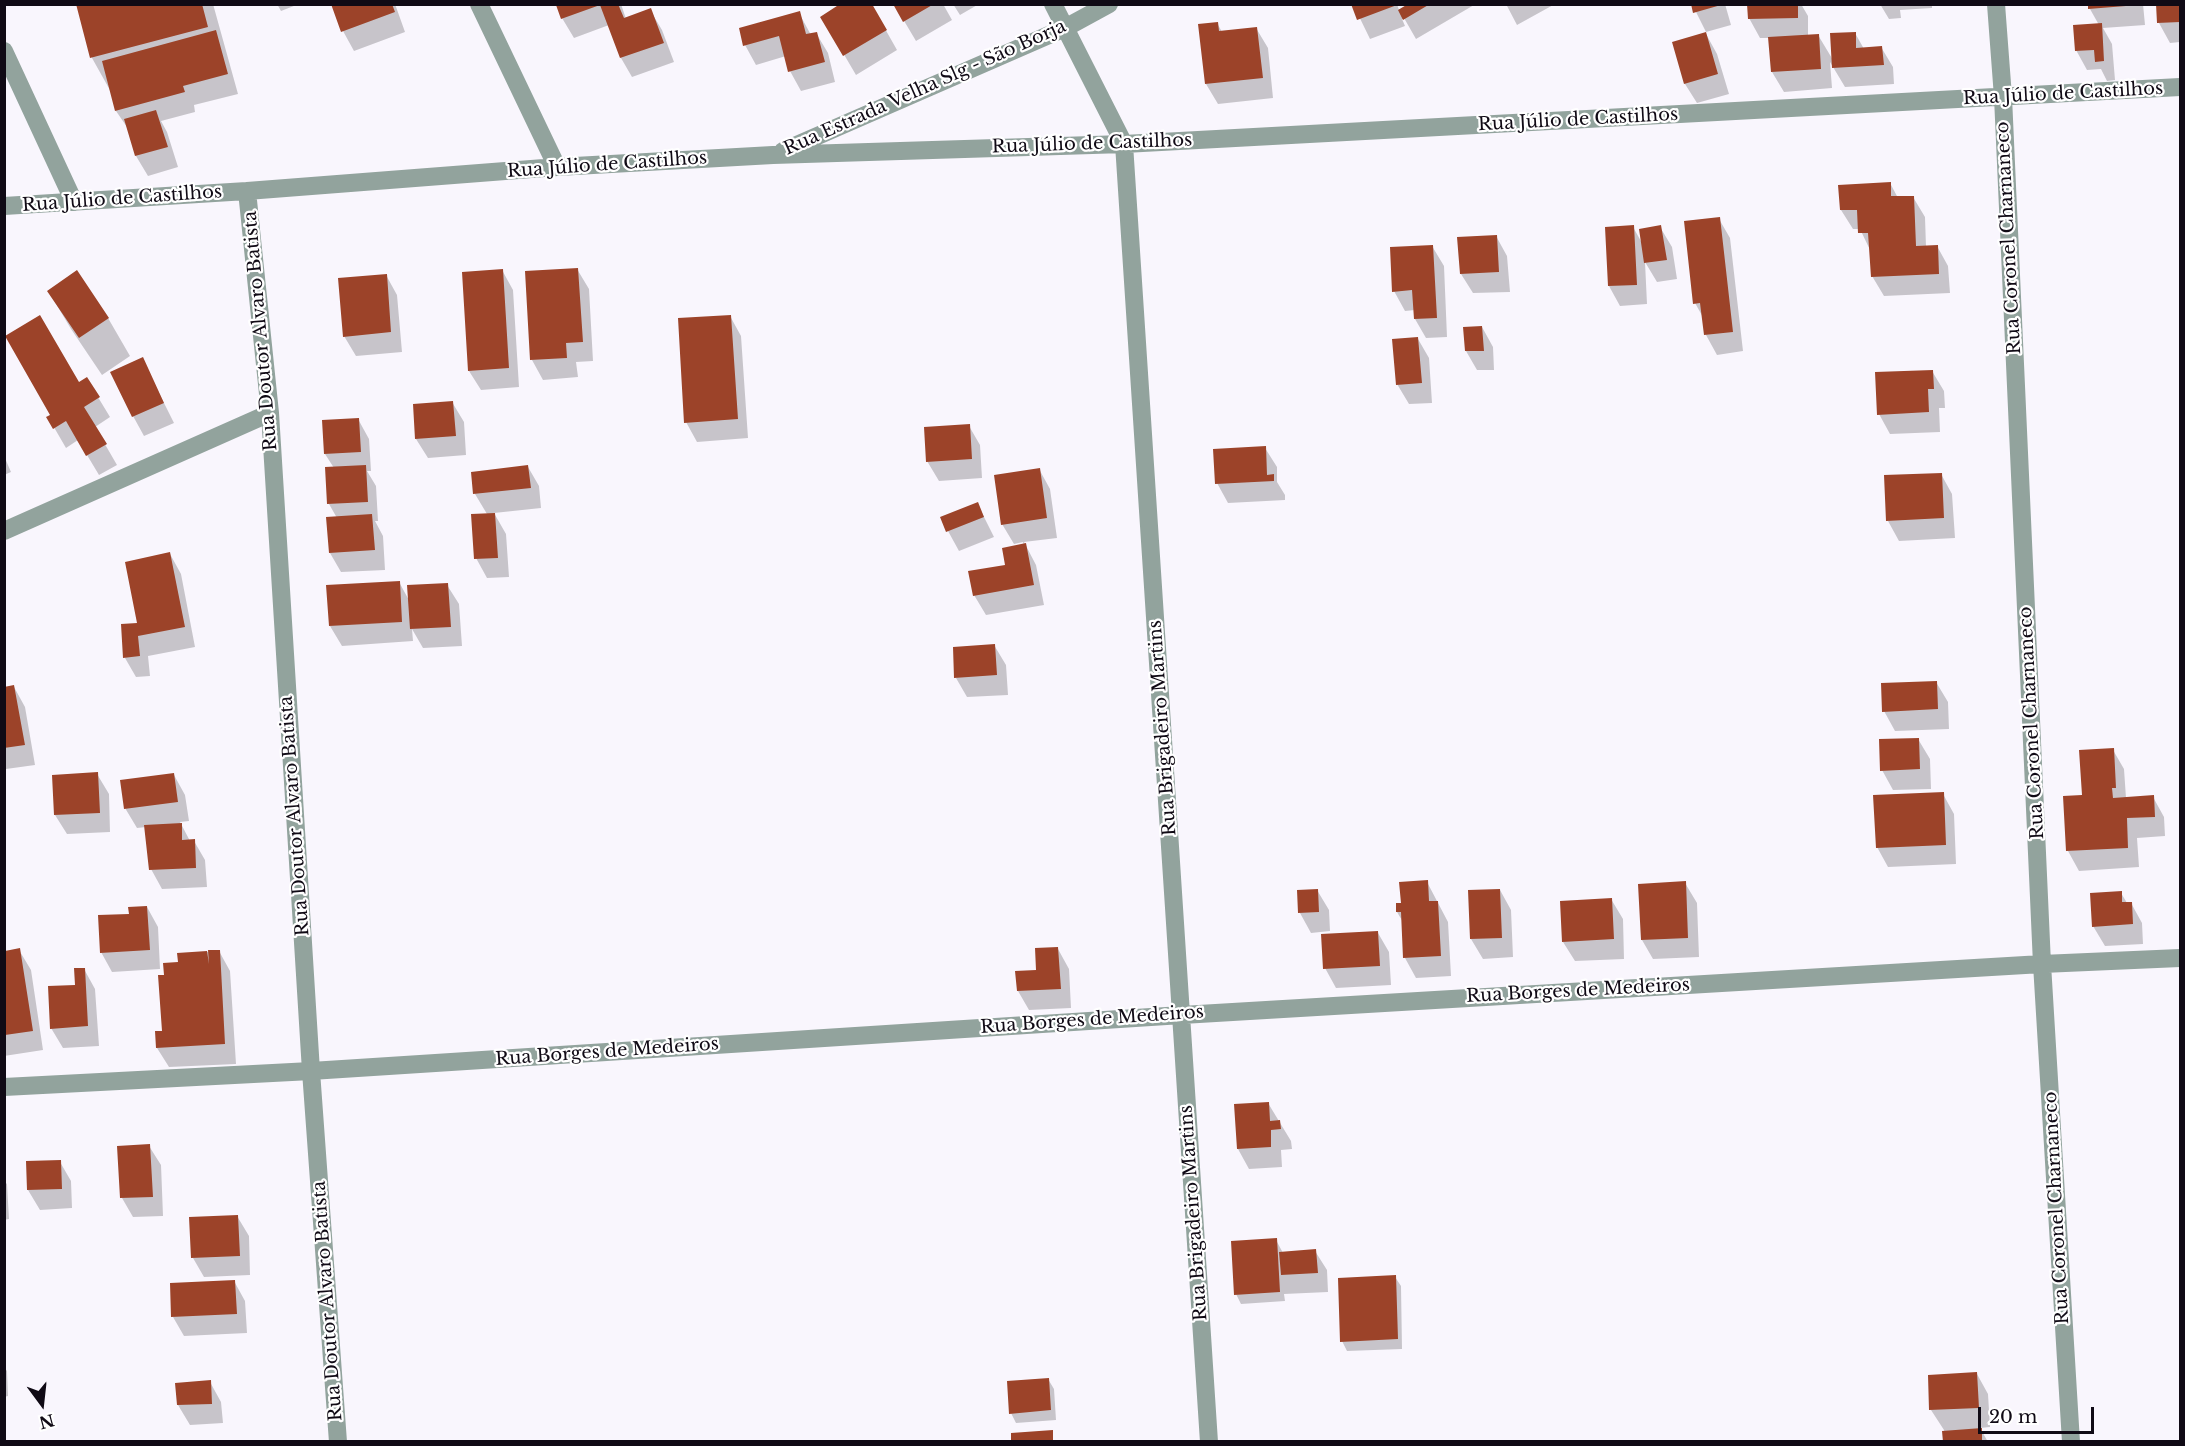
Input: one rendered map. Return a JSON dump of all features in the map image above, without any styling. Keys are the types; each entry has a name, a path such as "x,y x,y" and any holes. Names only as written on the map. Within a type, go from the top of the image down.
{"street":[{"path":"479,4 557,167"},
{"name":"Rua Brigadeiro Martins","path":"1053,4 1124,144 1209,1442"},
{"name":"Rua Estrada Velha Slg - São Borja","path":"773,155 1065,28 1109,4"},
{"name":"Rua Coronel Charnaneco","path":"1996,4 2003,97 2043,964 2071,1442"},
{"path":"4,51 74,202"},
{"name":"Rua Júlio de Castilhos","path":"4,206 247,191 557,167 773,155 1124,144 2181,87"},
{"name":"Rua Doutor Alvaro Batista","path":"247,191 270,413 311,1071 338,1442"},
{"path":"4,531 270,413"},
{"name":"Rua Borges de Medeiros","path":"4,1087 311,1071 1182,1015 2043,964 2181,958"}],"building":[{"path":"76,4 202,4 208,27 90,58"},
{"path":"331,4 392,4 395,12 341,32"},
{"path":"618,4 624,18 651,8 664,43 620,58 600,5 561,19 556,5"},
{"path":"840,4 872,4 887,30 843,56 820,17"},
{"path":"893,4 934,4 903,22"},
{"path":"1351,4 1397,4 1397,5 1357,20"},
{"path":"1408,4 1430,4 1403,20 1398,10"},
{"path":"1691,4 1721,4 1721,5 1693,13"},
{"path":"1747,4 1798,4 1798,18 1748,19"},
{"path":"2088,4 2126,4 2126,6 2088,9"},
{"path":"2156,4 2180,4 2180,22 2157,23"},
{"path":"800,11 806,34 817,32 825,62 788,72 779,36 743,46 739,28"},
{"path":"1218,22 1219,31 1257,27 1263,78 1205,84 1198,24"},
{"path":"2102,23 2104,61 2095,62 2094,50 2075,51 2073,25"},
{"path":"216,30 228,74 183,86 185,92 115,111 102,61"},
{"path":"1706,32 1718,74 1684,84 1672,42"},
{"path":"1856,32 1856,48 1882,46 1884,65 1832,68 1830,33"},
{"path":"1819,34 1821,69 1771,72 1768,37"},
{"path":"156,110 168,147 135,156 124,119"},
{"path":"1891,182 1891,196 1914,196 1916,246 1938,245 1939,274 1871,277 1868,233 1858,233 1857,210 1840,210 1838,185"},
{"path":"1720,217 1733,332 1704,335 1700,303 1693,304 1684,221"},
{"path":"1634,225 1637,285 1608,286 1605,227"},
{"path":"1661,225 1667,260 1644,263 1639,229"},
{"path":"1497,235 1499,272 1460,274 1457,237"},
{"path":"1433,245 1437,318 1414,319 1412,290 1392,292 1390,247"},
{"path":"578,268 583,342 566,343 567,358 530,360 525,271"},
{"path":"503,269 509,368 468,371 462,272"},
{"path":"77,270 109,318 79,338 47,291"},
{"path":"387,274 391,332 343,337 338,278"},
{"path":"40,315 79,382 87,377 100,397 84,407 107,444 86,456 66,421 53,429 46,417 50,415 5,336"},
{"path":"731,315 738,419 684,423 678,318"},
{"path":"1482,326 1484,351 1465,351 1463,327"},
{"path":"1418,337 1422,383 1396,385 1392,339"},
{"path":"143,357 164,403 132,417 110,372"},
{"path":"1933,370 1934,389 1928,389 1929,412 1877,415 1875,372"},
{"path":"453,401 456,436 415,439 413,404"},
{"path":"359,418 361,452 324,454 322,420"},
{"path":"970,424 972,459 926,462 924,427"},
{"path":"1266,446 1267,475 1274,474 1274,481 1215,484 1213,449"},
{"path":"366,465 368,502 327,504 325,467"},
{"path":"528,465 531,488 473,494 471,472"},
{"path":"1040,468 1047,518 1001,525 994,475"},
{"path":"1942,473 1944,518 1886,521 1884,475"},
{"path":"978,502 984,517 946,532 940,517"},
{"path":"495,513 498,558 474,559 471,514"},
{"path":"372,514 375,550 329,553 326,517"},
{"path":"1026,543 1034,585 973,596 968,571 1005,565 1002,548"},
{"path":"170,552 185,627 138,636 140,656 123,658 121,624 137,623 125,562"},
{"path":"400,581 402,622 329,626 326,585"},
{"path":"448,583 451,627 410,629 407,585"},
{"path":"995,644 997,675 954,678 953,647"},
{"path":"1937,681 1938,709 1882,712 1881,683"},
{"path":"14,685 25,745 4,748 4,687"},
{"path":"1919,738 1920,769 1880,771 1879,739"},
{"path":"2114,748 2116,788 2112,788 2113,798 2154,795 2155,817 2127,818 2128,848 2066,851 2063,796 2082,795 2079,750"},
{"path":"98,772 100,813 54,815 52,775"},
{"path":"174,773 178,802 124,809 120,780"},
{"path":"1944,792 1946,845 1876,848 1873,795"},
{"path":"182,823 182,840 195,839 196,868 149,870 144,825"},
{"path":"1428,880 1429,901 1438,901 1441,956 1403,958 1401,912 1396,912 1396,903 1401,903 1399,882"},
{"path":"1686,881 1688,938 1641,940 1638,884"},
{"path":"1318,889 1319,912 1298,913 1297,890"},
{"path":"1500,889 1502,938 1470,939 1468,890"},
{"path":"2122,891 2122,902 2132,902 2133,924 2092,927 2090,893"},
{"path":"1612,898 1614,939 1562,942 1560,901"},
{"path":"147,906 150,950 100,953 98,915 129,914 128,907"},
{"path":"1378,931 1380,966 1323,969 1321,934"},
{"path":"1058,947 1061,989 1017,991 1015,971 1036,970 1035,948"},
{"path":"20,948 33,1031 5,1035 5,951"},
{"path":"208,950 220,950 225,1044 156,1048 155,1031 162,1031 158,975 164,975 163,963 178,962 177,953 207,951 209,964"},
{"path":"74,968 85,968 88,1026 50,1029 48,986 75,985"},
{"path":"1269,1102 1270,1121 1280,1120 1281,1129 1271,1130 1271,1147 1237,1149 1234,1104"},
{"path":"150,1144 153,1197 120,1198 117,1146"},
{"path":"61,1160 62,1189 27,1190 26,1161"},
{"path":"238,1215 240,1256 191,1258 189,1217"},
{"path":"1277,1238 1280,1292 1234,1295 1231,1241"},
{"path":"1316,1249 1318,1273 1281,1275 1279,1252"},
{"path":"1396,1275 1398,1339 1340,1342 1338,1278"},
{"path":"235,1280 237,1314 171,1317 170,1283"},
{"path":"1977,1372 1979,1408 1929,1410 1928,1375"},
{"path":"1049,1378 1051,1410 1009,1414 1007,1381"},
{"path":"211,1380 212,1404 177,1405 175,1383"},
{"path":"1982,1428 1982,1442 1943,1442 1942,1431"},
{"path":"1053,1430 1053,1442 1011,1442 1011,1433"}]}
